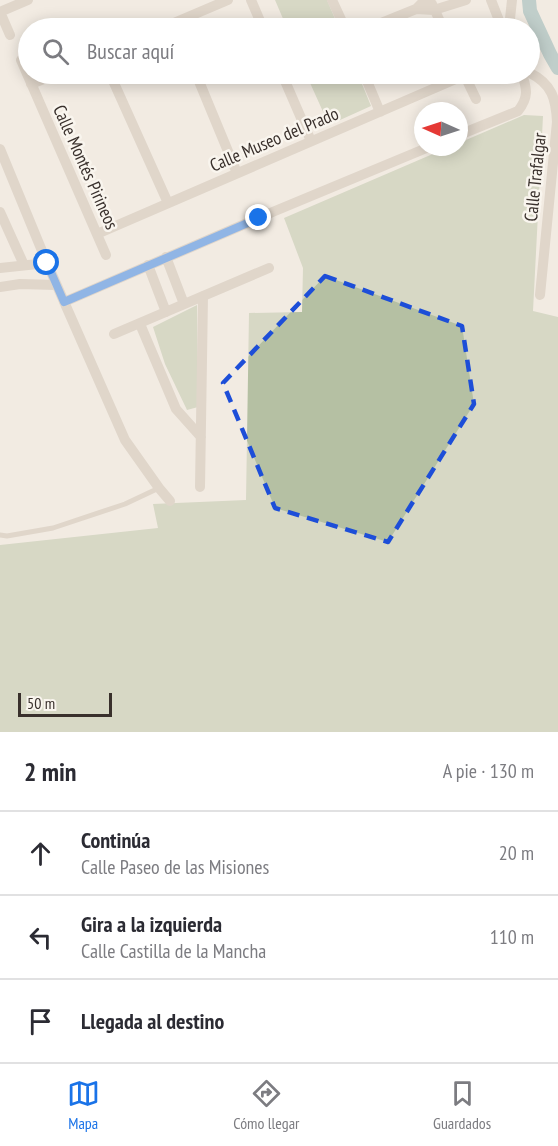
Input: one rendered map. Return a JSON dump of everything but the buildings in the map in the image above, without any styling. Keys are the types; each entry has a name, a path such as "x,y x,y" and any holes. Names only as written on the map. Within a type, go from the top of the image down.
{"street":[{"path":"10,35 0,12 28,0"},
{"path":"192,18 228,0"},
{"path":"251,0 259,18"},
{"path":"332,0 340,18"},
{"path":"416,9 425,0"},
{"path":"394,18 432,5 466,0"},
{"path":"491,0 498,18"},
{"path":"510,18 512,0"},
{"name":"Calle Trafalgar","path":"540,79 551,91 556,105 557,122 540,295"},
{"name":"Calle Montés Pirineos","path":"32,84 106,255"},
{"path":"114,84 168,203"},
{"path":"200,84 237,173"},
{"path":"286,84 311,141"},
{"path":"368,84 380,112"},
{"name":"Calle Museo del Prado","path":"97,234 443,84"},
{"path":"469,84 476,99"},
{"path":"468,131 518,111 524,103 525,84"},
{"path":"0,149 56,285 126,440 170,501"},
{"path":"64,302 414,153"},
{"path":"0,212 24,265"},
{"path":"166,257 184,304"},
{"path":"0,268 47,263"},
{"path":"148,265 166,312"},
{"path":"114,334 269,268"},
{"path":"0,287 20,284 56,285"},
{"path":"200,487 203,296"},
{"path":"140,324 176,409 201,437"}],"lane":[{"path":"0,536 53,528 125,504 159,488"}],"highlighted area":[{"path":"325,276 462,326 474,404 388,542 275,508 223,383"}],"green space":[{"path":"275,0 327,0 335,18 283,18"},
{"path":"311,84 362,84 371,106 329,125"},
{"path":"524,115 543,116 533,311 558,317 558,732 0,732 0,545 158,528 153,504 246,500 249,313 302,312 303,268 284,218 428,156 468,156 468,139"},
{"path":"197,305 198,407 187,410 165,364 153,327"}],"waterway":[{"path":"529,0 533,18"},
{"path":"540,32 558,68"}],"route":[{"path":"47,263 64,302 259,218"}]}
